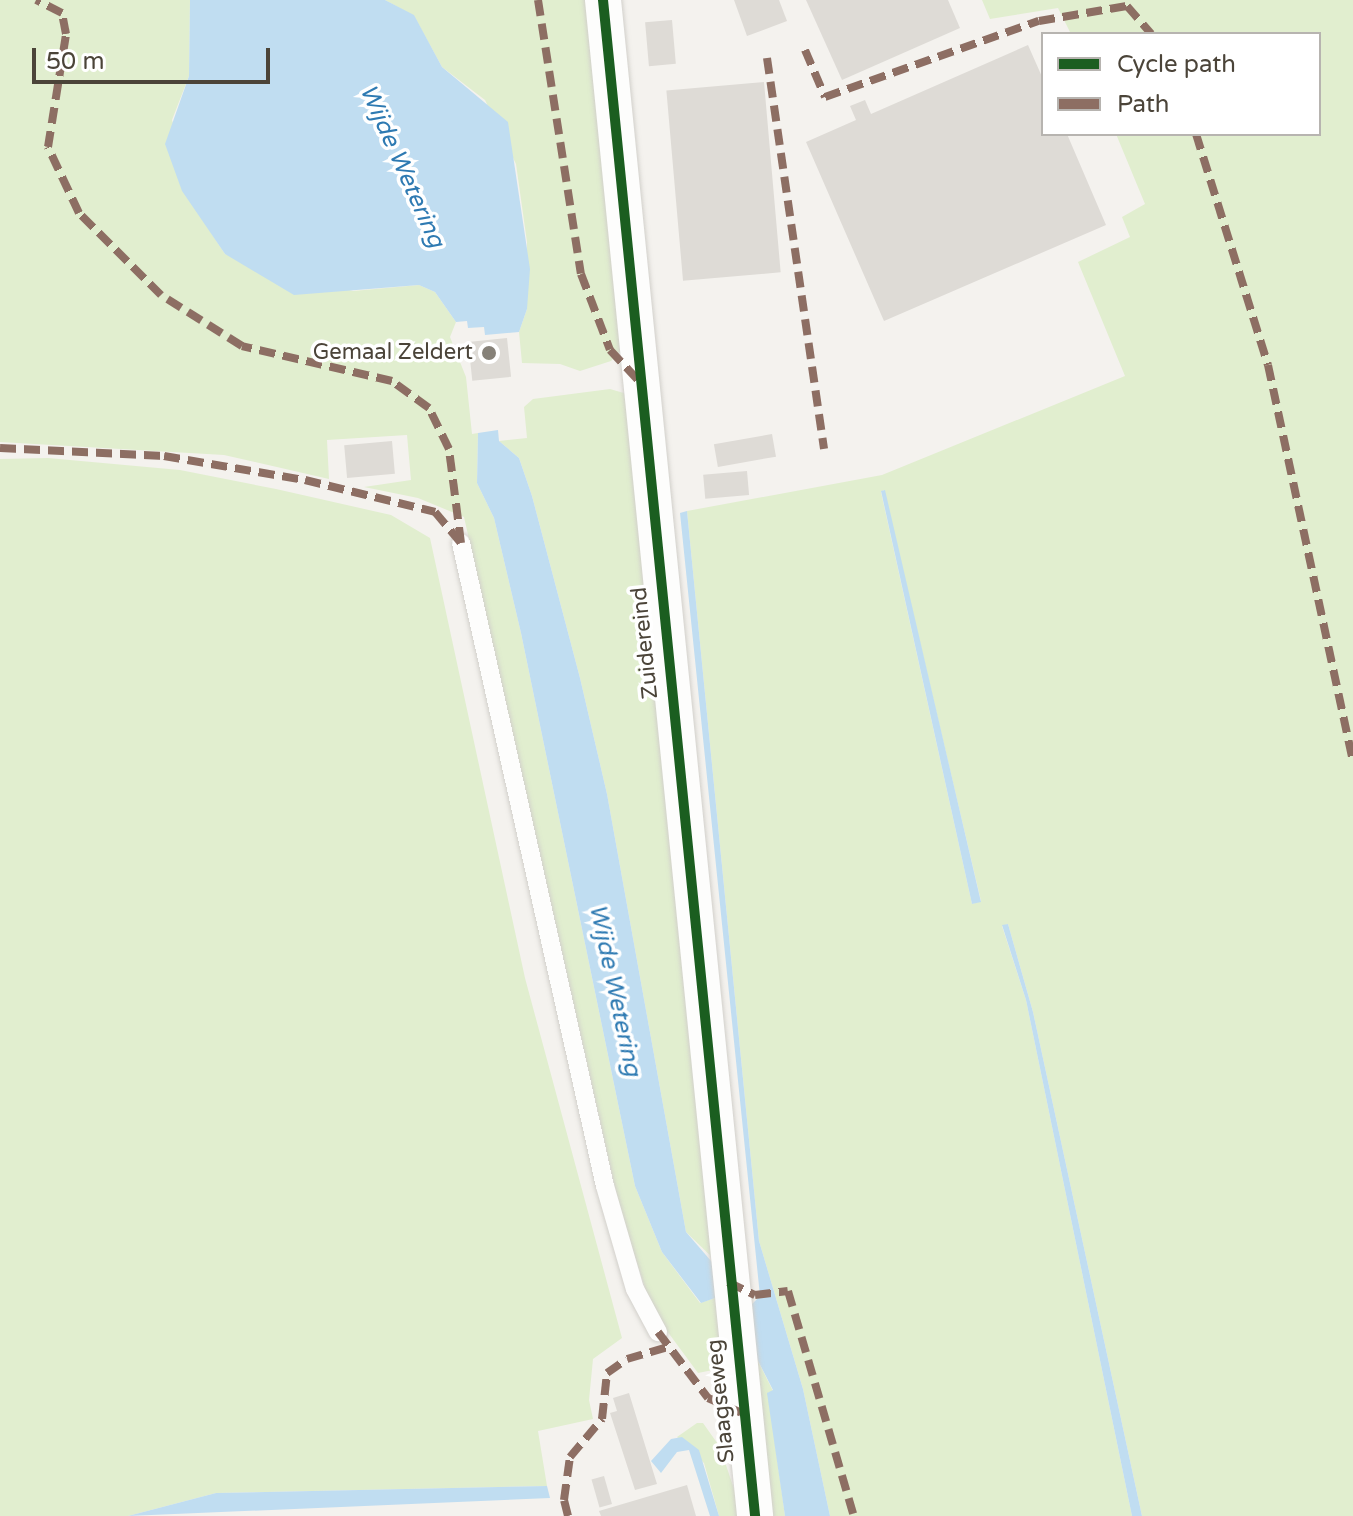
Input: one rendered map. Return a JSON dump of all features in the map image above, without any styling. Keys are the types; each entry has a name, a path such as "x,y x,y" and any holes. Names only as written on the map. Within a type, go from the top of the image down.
{"street":[{"name":"Zuidereind","path":"603,0 728,1282"},
{"name":"Slaagseweg","path":"728,1282 755,1516"}],"lane":[{"path":"461,543 605,1186 635,1289 658,1332"}],"green space":[{"path":"0,0 190,0 189,76 172,120 204,222 225,254 353,291 419,285 435,292 456,322 450,337 466,377 472,434 478,433 477,483 494,518 521,633 635,1186 662,1252 700,1303 715,1298 722,1358 713,1370 698,1373 653,1312 621,1214 464,517 418,498 364,487 411,480 407,435 327,440 329,479 224,455 0,442"},
{"path":"385,0 590,0 623,348 611,361 580,371 560,364 522,363 519,332 527,309 527,242 516,164 485,100 442,67 414,16"},
{"path":"982,0 1353,0 1353,1516 1142,1516 1033,1012 1008,924 1002,926 1026,1000 1132,1516 830,1516 803,1389 759,1241 687,511 882,475 1125,376 1078,262 1130,237 1122,217 1145,204 1117,136 1321,136 1321,32 1070,32 1058,8 990,19","holes":["884,490 981,901 972,904 881,492"]},
{"path":"610,389 627,394 715,1260 686,1232 607,794 580,678 532,496 519,458 499,441 527,438 524,407 533,399"},
{"path":"48,458 180,470 276,489 391,515 430,538 525,978 622,1338 593,1359 589,1400 593,1419 538,1431 547,1486 216,1493 128,1516 0,1516 0,459"},
{"path":"751,1347 773,1391 768,1393 785,1516 764,1516"},
{"path":"697,1423 703,1423 720,1447 743,1516 719,1516 704,1463 677,1437"}],"water":[{"name":"Wijde Wetering","path":"190,0 385,0 414,15 442,67 508,122 530,269 527,309 519,332 485,335 484,327 468,328 467,321 456,322 435,292 419,285 294,295 225,254 182,191 165,144 189,76"},
{"name":"Wijde Wetering","path":"498,430 499,441 519,458 532,496 580,678 607,794 686,1232 750,1306 760,1296 680,513 687,511 759,1241 803,1389 830,1516 785,1516 767,1393 773,1390 751,1347 715,1298 701,1303 662,1252 635,1186 521,633 494,518 477,483 478,433"},
{"path":"885,490 981,902 972,904 881,491"},
{"path":"1008,924 1033,1012 1142,1516 1132,1516 1026,1000 1002,925"},
{"path":"682,1437 699,1450 719,1516 710,1516 689,1450 677,1452 661,1473 651,1461 671,1439"},
{"path":"547,1486 550,1498 128,1516 216,1493"}],"building":[{"path":"734,0 779,0 787,21 747,36"},
{"path":"806,0 948,0 960,28 842,80"},
{"path":"672,20 676,64 649,66 645,22"},
{"path":"1028,45 1041,74 1041,136 1068,136 1106,225 884,321 806,142 856,120 850,106 865,100 871,114"},
{"path":"764,82 781,272 683,281 666,91"},
{"name":"Gemaal Zeldert","path":"507,338 511,377 472,381 468,342"},
{"path":"772,434 776,457 718,467 714,444"},
{"path":"392,441 395,474 347,478 344,445"},
{"path":"747,471 749,495 705,499 703,475"},
{"path":"629,1393 657,1484 635,1490 610,1413 617,1411 613,1398"},
{"path":"604,1476 612,1504 599,1507 592,1480"},
{"path":"687,1485 696,1516 601,1516 599,1511"}],"marked path":[{"path":"0,448 164,456 305,480 435,512 461,543 449,449 429,408 392,381 242,346 161,295 79,213 48,147 66,34 62,13 36,0"},
{"path":"538,0 581,274 610,350 639,381"},
{"path":"805,50 825,97 1039,21 1127,6 1149,32"},
{"path":"767,58 824,449"},
{"path":"1197,136 1268,365 1353,763"},
{"path":"728,1282 755,1295 788,1291 854,1516"},
{"path":"658,1332 708,1398 741,1413"},
{"path":"568,1516 564,1500 570,1457 602,1419 607,1373 627,1359 668,1347"}],"cycle path":[{"path":"603,0 755,1516"}],"place":[{"name":"Gemaal Zeldert","path":"489,353"}]}
